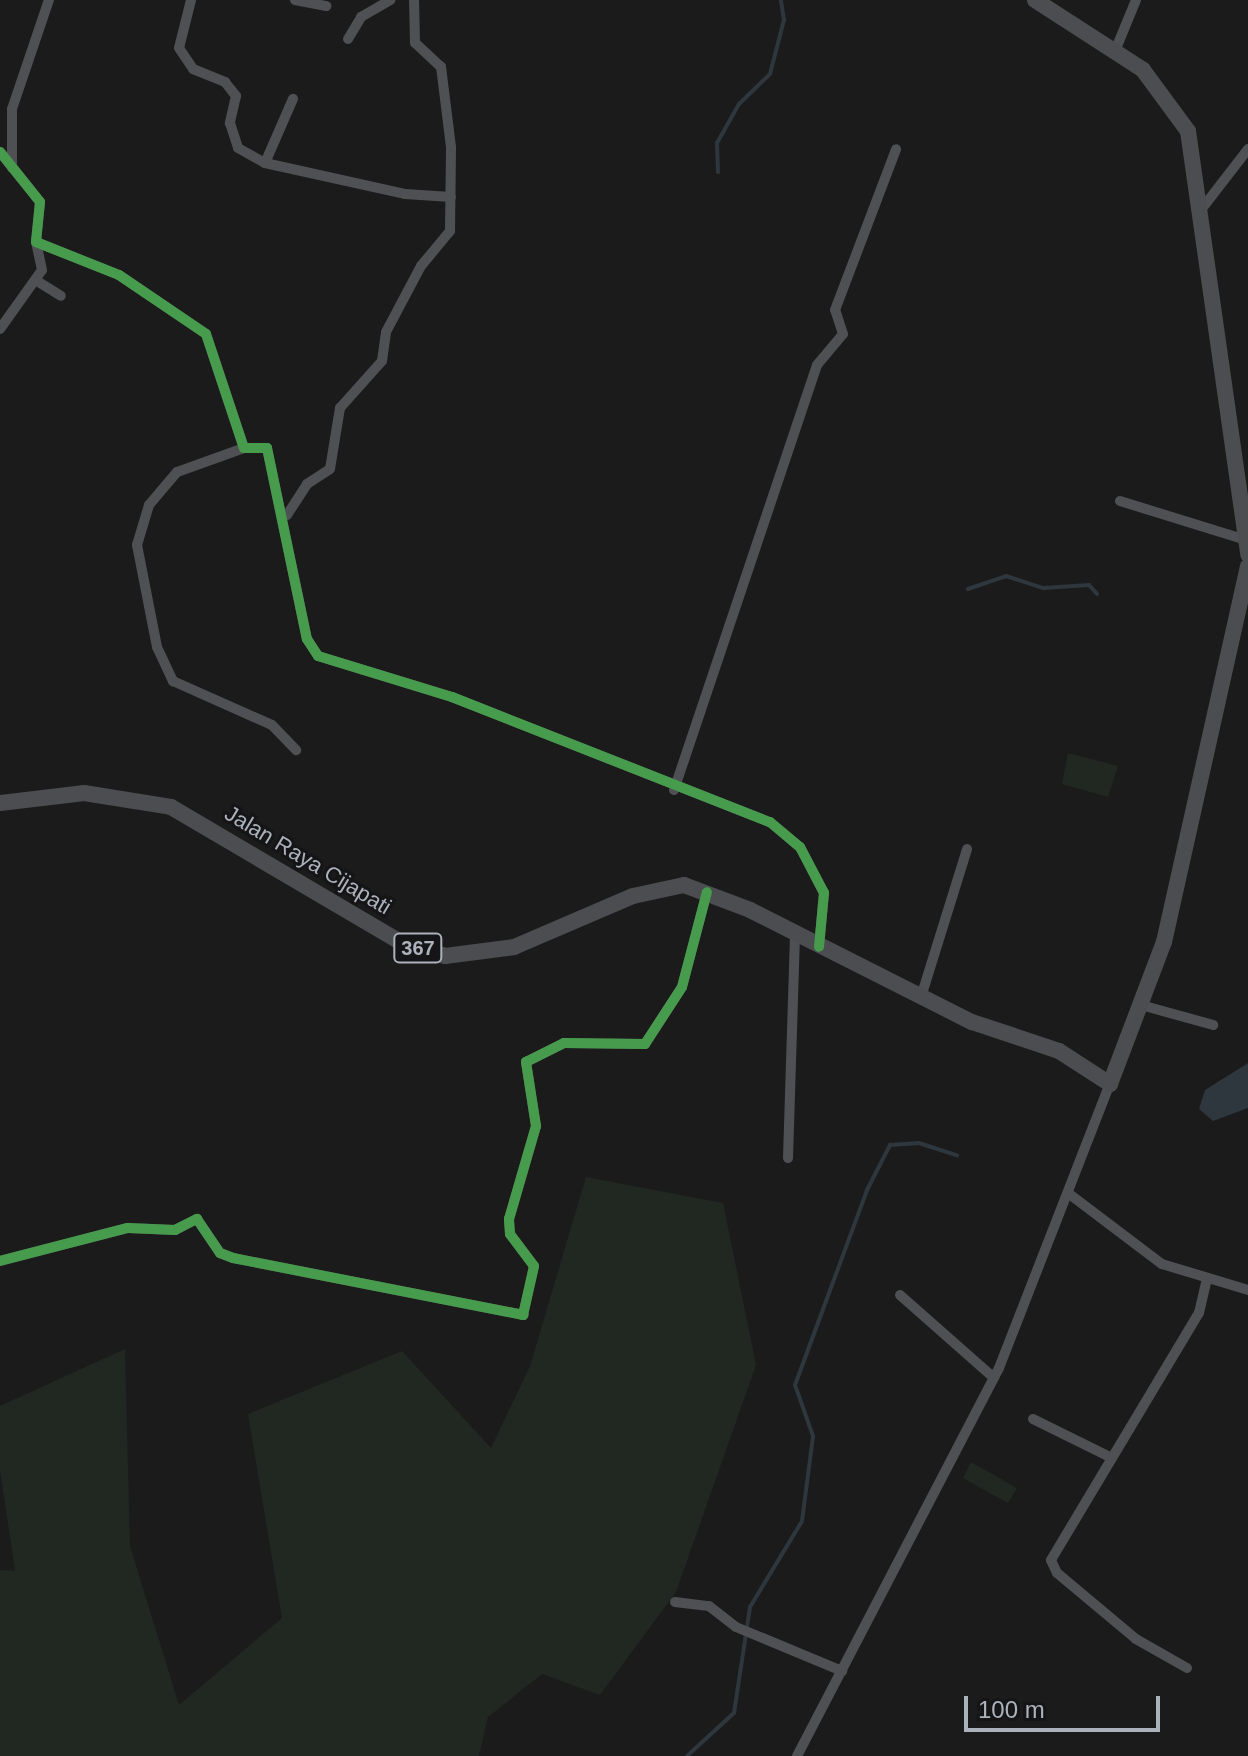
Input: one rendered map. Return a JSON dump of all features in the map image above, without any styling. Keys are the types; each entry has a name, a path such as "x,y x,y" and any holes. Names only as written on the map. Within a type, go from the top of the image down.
{"main road":[{"path":"1035,0 1143,70 1182,116 1204,206 1247,548"},
{"path":"1110,1084 1164,942 1237,638 1248,566"},
{"name":"Jalan Raya Cijapati","path":"0,803 84,793 171,807 397,940 445,956 514,947 661,887 707,892 878,979 923,989 1045,1045 1110,1084"}],"street":[{"path":"12,168 12,109 49,0"},
{"path":"191,0 179,48 193,69 225,82 237,104 230,123 235,145 265,163 405,194 451,197"},
{"path":"295,0 326,6"},
{"path":"348,39 361,17 390,0"},
{"path":"287,515 307,484 330,469 340,408 382,361 386,332 421,266 450,231 451,197 441,67 415,43 414,0"},
{"path":"1115,51 1136,0"},
{"path":"265,163 293,99"},
{"path":"674,790 817,365 843,334 835,310 896,149"},
{"path":"1204,206 1248,149"},
{"path":"0,152 40,202 36,242 44,260 37,281 0,329"},
{"path":"36,242 119,275 202,331 244,448"},
{"path":"37,281 61,296"},
{"path":"296,750 272,725 173,681 157,647 137,545 149,505 177,472 244,448 266,445 277,506 287,515 307,639 325,662 452,697 674,790 788,833 824,893 819,947"},
{"path":"1120,501 1247,548"},
{"path":"923,989 967,849"},
{"path":"0,1261 128,1228 175,1230 197,1219 220,1253 233,1258 523,1315 534,1266 510,1234 509,1219 535,1137 526,1062 564,1043 645,1044 682,987 707,892"},
{"path":"788,1158 795,935"},
{"path":"1141,1005 1213,1025"},
{"path":"797,1756 994,1378 1110,1084"},
{"path":"1068,1193 1151,1257 1206,1283 1248,1290"},
{"path":"1187,1668 1136,1639 1052,1566 1054,1547 1112,1458 1199,1313 1206,1283"},
{"path":"900,1295 994,1378"},
{"path":"1033,1419 1112,1458"},
{"path":"675,1602 709,1606 736,1627 842,1671"}],"shaded area":[{"path":"1068,753 1118,766 1108,797 1062,784"},
{"path":"1248,1063 1248,1108 1213,1121 1199,1109 1205,1090"},
{"path":"586,1177 723,1203 756,1365 676,1592 600,1695 542,1674 488,1717 479,1756 0,1756 0,1570 15,1571 0,1470 0,1406 125,1349 130,1546 179,1705 282,1618 248,1414 402,1351 491,1448 530,1366"},
{"path":"971,1462 1017,1488 1008,1503 963,1478"}],"waterway":[{"path":"718,172 717,143 739,104 770,74 784,20 781,0"},
{"path":"968,589 1006,576 1044,588 1089,585 1097,594"},
{"path":"687,1756 734,1713 750,1607 802,1521 813,1436 795,1385 867,1190 890,1145 919,1143 957,1155"}],"cycle path":[{"path":"0,152 40,202 36,242 119,275 206,334 244,448 267,448 307,639 318,656 452,697 770,822 800,847 824,893 819,947"},
{"path":"0,1261 128,1228 175,1230 197,1219 220,1253 233,1258 523,1315 534,1266 510,1234 509,1219 536,1126 526,1062 564,1043 645,1044 682,987 707,892"}]}
